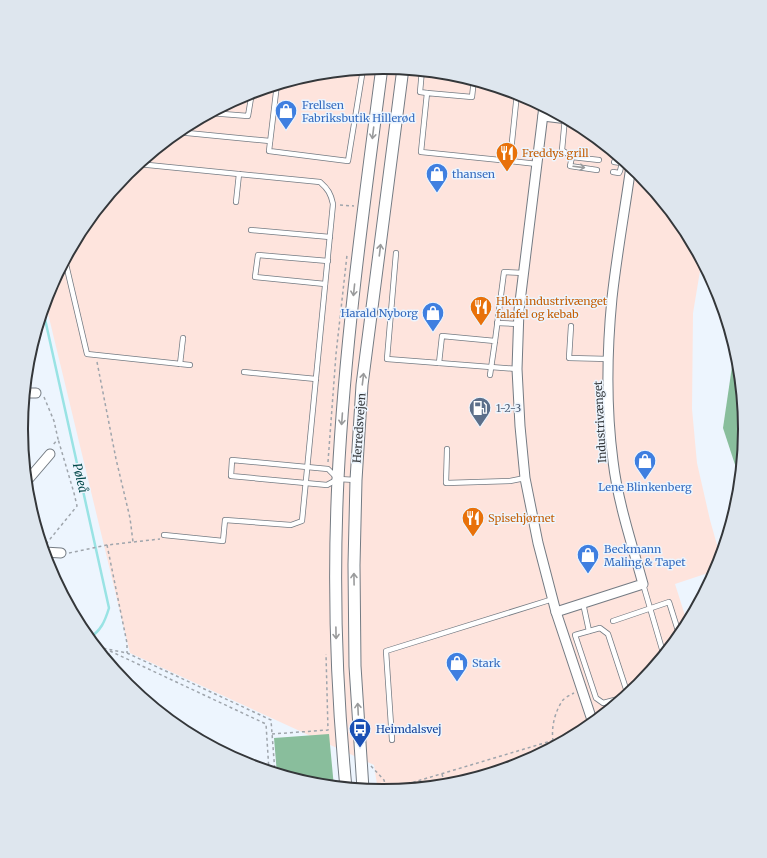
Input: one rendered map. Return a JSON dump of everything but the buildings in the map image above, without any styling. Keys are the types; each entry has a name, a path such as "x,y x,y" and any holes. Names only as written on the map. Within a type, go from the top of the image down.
{"street":[{"name":"Herredsvejen","path":"345,782 340,726 336,653 335,587 338,479 344,391 357,261 381,74"},
{"name":"Herredsvejen","path":"363,784 355,666 354,565 356,480 362,385 402,74"},
{"path":"543,111 519,324 517,369 520,426 525,478 538,543 556,612 591,717"},
{"path":"543,116 554,117"},
{"name":"Industrivænget","path":"629,172 612,298 609,359 609,415 613,462 624,516 643,584"},
{"path":"30,392 36,393"},
{"path":"31,476 49,454"},
{"path":"50,552 61,553"},
{"path":"556,612 643,584"}],"lane":[{"path":"276,90 269,151 348,161 362,74"},
{"path":"421,76 420,92 472,97 473,85"},
{"path":"427,93 421,152 537,164"},
{"path":"219,114 248,116 251,99"},
{"path":"510,161 516,99"},
{"path":"566,124 562,150 572,156 599,160"},
{"path":"186,133 270,141"},
{"path":"572,156 570,166 597,170"},
{"path":"614,162 619,163"},
{"path":"146,165 320,182 327,188 331,195 333,204 302,521 291,525 226,520 223,541 164,535"},
{"path":"613,172 619,173 621,165"},
{"path":"236,202 239,174"},
{"path":"251,230 330,237"},
{"path":"396,253 387,359 517,369"},
{"path":"325,284 256,277 258,255 328,261"},
{"path":"67,268 87,354 190,365"},
{"path":"490,375 504,272 524,273"},
{"path":"497,323 519,324"},
{"path":"571,326 569,358 609,359"},
{"path":"439,363 442,336 495,341"},
{"path":"180,364 183,338"},
{"path":"244,372 316,379"},
{"path":"447,449 446,483 510,481 525,478"},
{"path":"338,479 328,469 232,460 231,476 327,485 338,479 356,480"},
{"path":"643,584 662,650"},
{"path":"392,740 386,651 553,598"},
{"path":"613,621 670,602 678,629"},
{"path":"583,604 589,631"},
{"path":"612,701 603,704 596,698 575,635 600,628 608,634 625,689"},
{"path":"586,701 596,698"}],"path":[{"path":"333,204 354,206"},
{"path":"96,355 130,518 133,542"},
{"path":"36,393 44,396 50,408 74,493 76,506 47,542"},
{"path":"49,454 48,452 58,440"},
{"path":"61,553 71,553 107,545 160,540 164,535"},
{"path":"107,545 127,643 127,653"},
{"path":"104,649 127,653 271,720 275,768"},
{"path":"109,650 109,654"},
{"path":"109,650 121,657 266,724 270,766"},
{"path":"411,784 553,741 553,724 560,706 564,699 582,688"},
{"path":"370,765 384,780 385,784"},
{"path":"442,774 443,779"}],"shaded area":[{"path":"360,74 407,74 453,80 476,86 498,92 541,110 581,133 600,147 635,178 651,195 679,231 700,269 693,313 692,409 697,463 718,548 708,573 675,584 685,616 666,645 651,663 618,696 581,725 561,737 541,748 498,766 453,778 407,784 377,784 374,765 130,653 48,313 65,272 88,231 116,195 149,162 186,133 206,121 226,110 269,92 314,80"}],"green space":[{"path":"733,363 736,383 739,429 736,469 723,428"},
{"path":"329,734 333,781 314,778 277,768 274,738"}],"waterway":[{"name":"Pøleå","path":"45,320 109,608 102,625 94,635"}],"place":[{"name":"Frellsen Fabriksbutik Hillerød","path":"286,130"},
{"name":"Freddys grill","path":"507,172"},
{"name":"thansen","path":"437,194"},
{"name":"Hkm industrivænget falafel og kebab","path":"481,326"},
{"name":"Harald Nyborg","path":"433,332"},
{"name":"1-2-3","path":"480,428"},
{"name":"Lene Blinkenberg","path":"645,480"},
{"name":"Spisehjørnet","path":"473,538"},
{"name":"Beckmann Maling & Tapet","path":"588,574"},
{"name":"Stark","path":"457,682"},
{"name":"Heimdalsvej","path":"360,748"}]}
